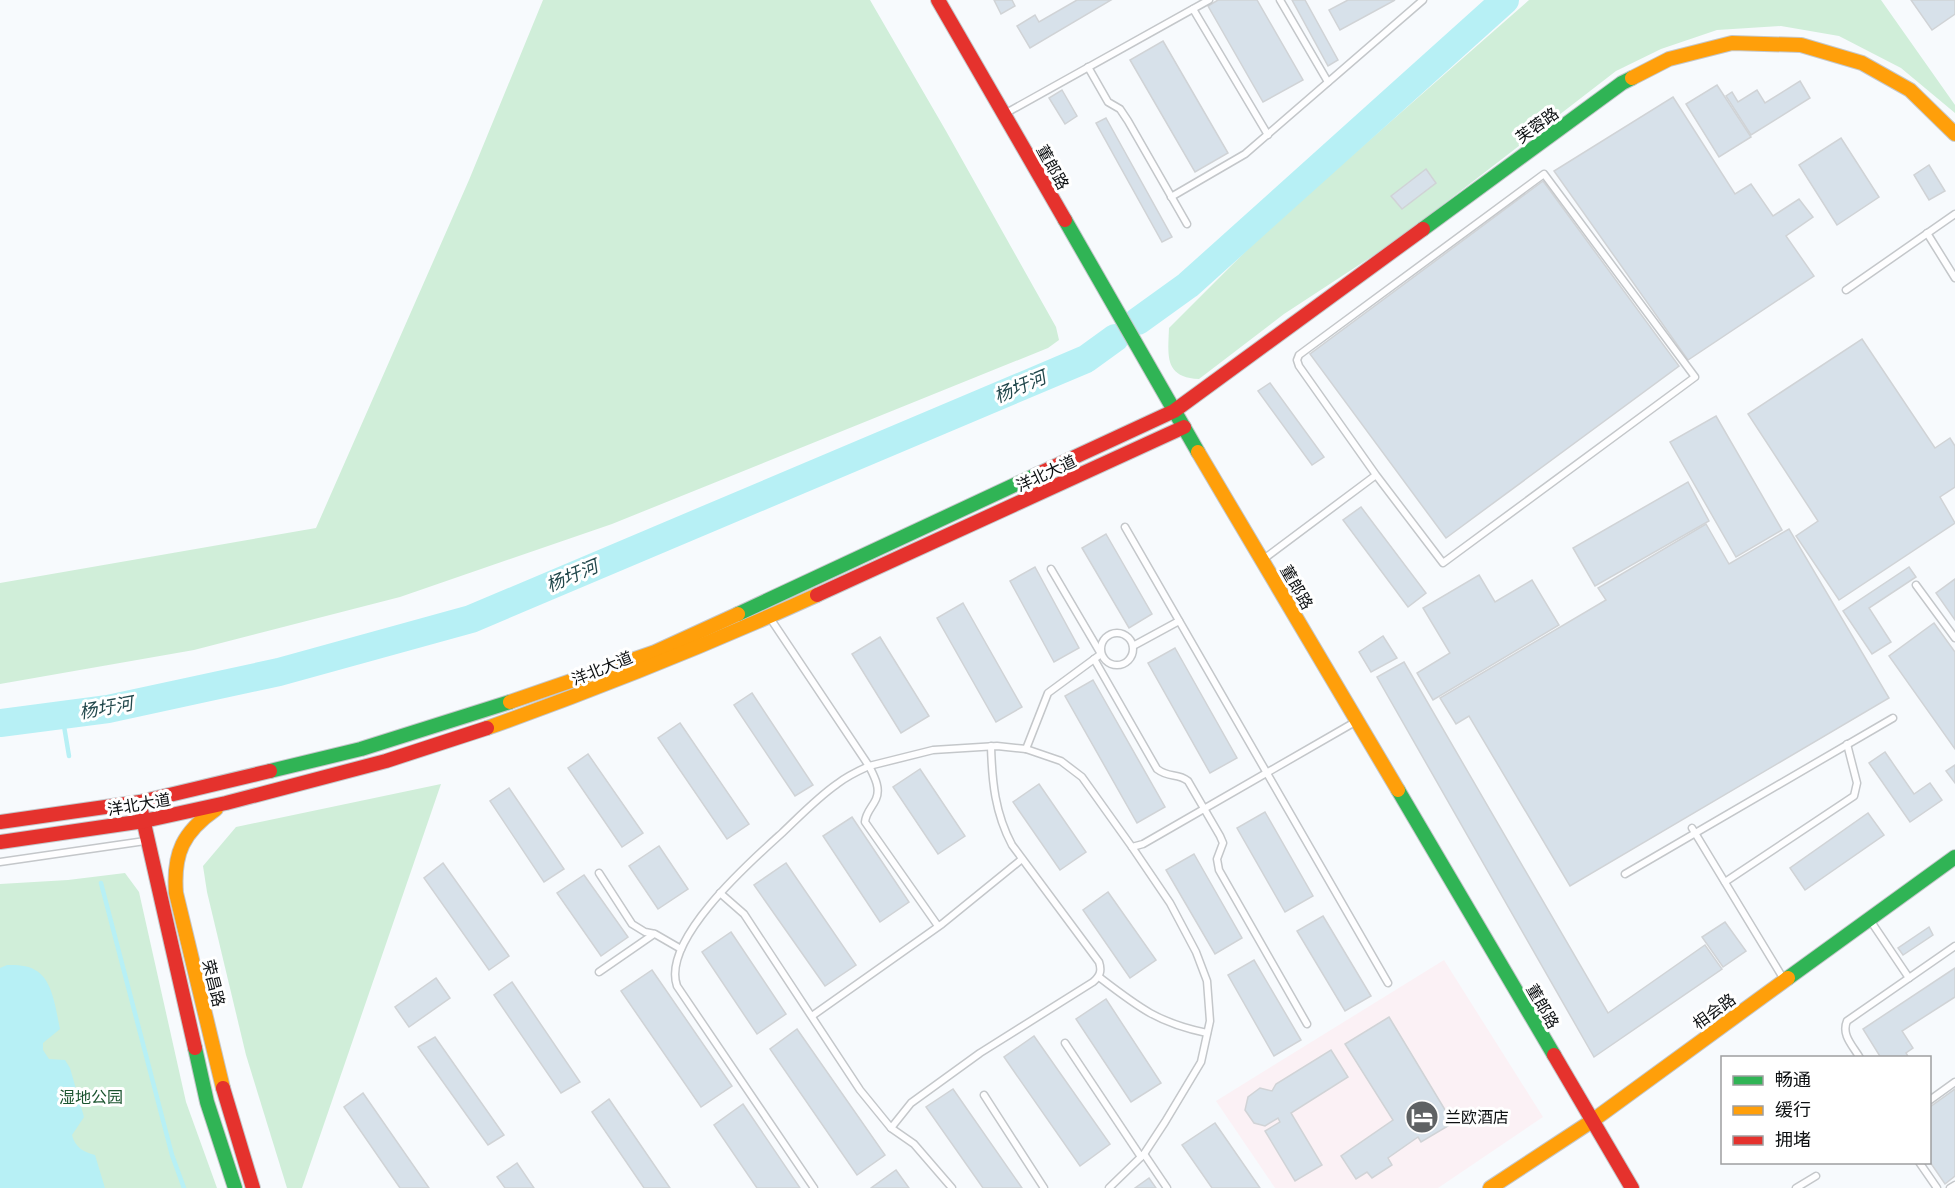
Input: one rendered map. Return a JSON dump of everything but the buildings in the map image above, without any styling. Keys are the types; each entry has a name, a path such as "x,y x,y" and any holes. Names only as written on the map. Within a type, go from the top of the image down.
{"street":[{"name":"董郎路","path":"938,0 1123,324 1632,1188"},
{"name":"芙蓉路","path":"1174,411 1622,83 1669,59 1732,43 1801,45 1862,63 1910,90 1955,134"},
{"name":"洋北大道","path":"0,822 140,802 361,748 560,686 655,652 1174,411"},
{"name":"洋北大道","path":"0,842 146,820 226,803 386,761 485,729 596,689 770,617 1184,427"},
{"name":"荣昌路","path":"140,802 146,820 148,840 205,1090 235,1188"},
{"name":"荣昌路","path":"226,803 198,820 185,835 173,872 176,893 228,1109 253,1188"},
{"path":"146,820 173,872"},
{"name":"相会路","path":"1490,1188 1592,1121 1955,857"}],"lane":[{"path":"1005,114 1209,0"},
{"path":"1280,0 1328,82"},
{"path":"1171,196 1245,154 1423,0"},
{"path":"1193,9 1268,135"},
{"path":"1088,67 1108,102 1120,109 1128,121 1187,224"},
{"path":"1544,174 1695,377 1443,563 1376,475 1299,366 1297,360 1299,355 1544,174"},
{"path":"1846,290 1955,214"},
{"path":"1927,233 1955,278"},
{"path":"1262,561 1376,475"},
{"path":"1125,527 1388,983"},
{"path":"1026,749 1048,693 1101,654 1105,638 1115,633 1125,634 1130,638 1133,646 1131,658 1122,665 1117,666 1107,662 1101,654 1051,569"},
{"path":"1916,585 1955,638"},
{"path":"760,603 869,766 878,785 877,798 866,814 865,822 938,926"},
{"path":"1133,646 1179,621"},
{"path":"1094,659 1157,770 1165,775 1182,777 1188,781 1223,843 1217,859 1219,870 1307,1024"},
{"path":"1625,874 1694,831 1893,718"},
{"path":"1132,847 1143,844 1356,721"},
{"path":"1725,882 1854,796 1857,783 1847,744"},
{"path":"891,1128 911,1103 980,1053 1099,977 1101,970 1099,962 1022,859 1004,829 996,805 992,780 991,746"},
{"path":"814,1188 677,986 674,977 681,949 696,923 730,881 824,794 852,773 869,766 933,750 991,746 1026,749 1061,760 1082,777 1170,903 1196,952 1207,981 1210,1021 1201,1062 1142,1155 1109,1188"},
{"path":"1694,831 1784,981"},
{"path":"0,862 148,840"},
{"path":"812,1016 938,926 1022,859"},
{"path":"598,873 632,924 681,949"},
{"path":"720,892 744,914 860,1090 891,1128 914,1144 952,1188"},
{"path":"1870,919 1909,978"},
{"path":"599,972 655,934"},
{"path":"1859,1056 1845,1033 1846,1021 1955,946"},
{"path":"1099,977 1138,1007 1160,1019 1181,1028 1207,1033"},
{"path":"1065,1043 1167,1188"},
{"path":"1931,1100 1955,1082"},
{"path":"984,1095 1044,1188"},
{"path":"1920,1164 1937,1188"},
{"path":"1796,1188 1816,1176"},
{"path":"1950,1188 1955,1185"}],"shaded area":[{"path":"1444,960 1543,1117 1438,1188 1275,1188 1216,1101"}],"green space":[{"path":"543,0 870,0 1056,327 1059,340 1048,348 612,524 400,597 194,650 0,684 0,583 316,528 469,180"},
{"path":"1529,0 1881,0 1955,105 1955,113 1901,68 1839,36 1781,26 1717,30 1661,49 1616,71 1397,240 1284,314 1199,379 1179,374 1170,363 1169,328 1266,231"},
{"path":"441,784 302,1188 287,1188 246,1055 207,892 203,866 236,827"},
{"name":"湿地公园","path":"125,873 139,892 186,1102 217,1188 0,1188 0,884 68,880"}],"water":[{"path":"7,965 25,966 35,970 46,980 50,988 60,1029 43,1043 43,1050 49,1059 65,1060 70,1068 84,1117 72,1135 80,1148 95,1155 105,1188 0,1188 0,968"}],"waterway":[{"path":"1138,321 1188,285 1505,0"},
{"name":"杨圩河","path":"0,723 108,709 279,672 471,619 1086,359 1115,338"},
{"path":"62,714 69,756"},
{"path":"101,883 172,1155 184,1188"}],"traffic: fast":[{"path":"1423,229 1622,83 1632,78"},
{"path":"1065,220 1198,452"},
{"path":"738,614 1038,474"},
{"path":"270,771 361,749 510,702"},
{"path":"1398,790 1554,1055"},
{"path":"1788,978 1955,857"},
{"path":"195,1048 207,1102 235,1188"}],"traffic: slow":[{"path":"1632,78 1669,59 1732,43 1801,45 1862,63 1910,90 1955,134"},
{"path":"1198,452 1398,790"},
{"path":"487,728 654,665 817,595"},
{"path":"510,702 655,652 738,614"},
{"path":"216,809 195,826 182,845 176,866 176,893 223,1088"},
{"path":"1490,1188 1592,1121 1788,978"}],"traffic: jam":[{"path":"938,0 1065,220"},
{"path":"1038,474 1174,411 1423,229"},
{"path":"817,595 1184,427"},
{"path":"0,842 144,821 226,803 386,761 487,728"},
{"path":"0,822 140,802 270,771"},
{"path":"141,810 195,1048"},
{"path":"1554,1055 1632,1188"},
{"path":"223,1088 253,1188"}],"place":[{"name":"兰欧酒店","path":"1422,1117"}]}
